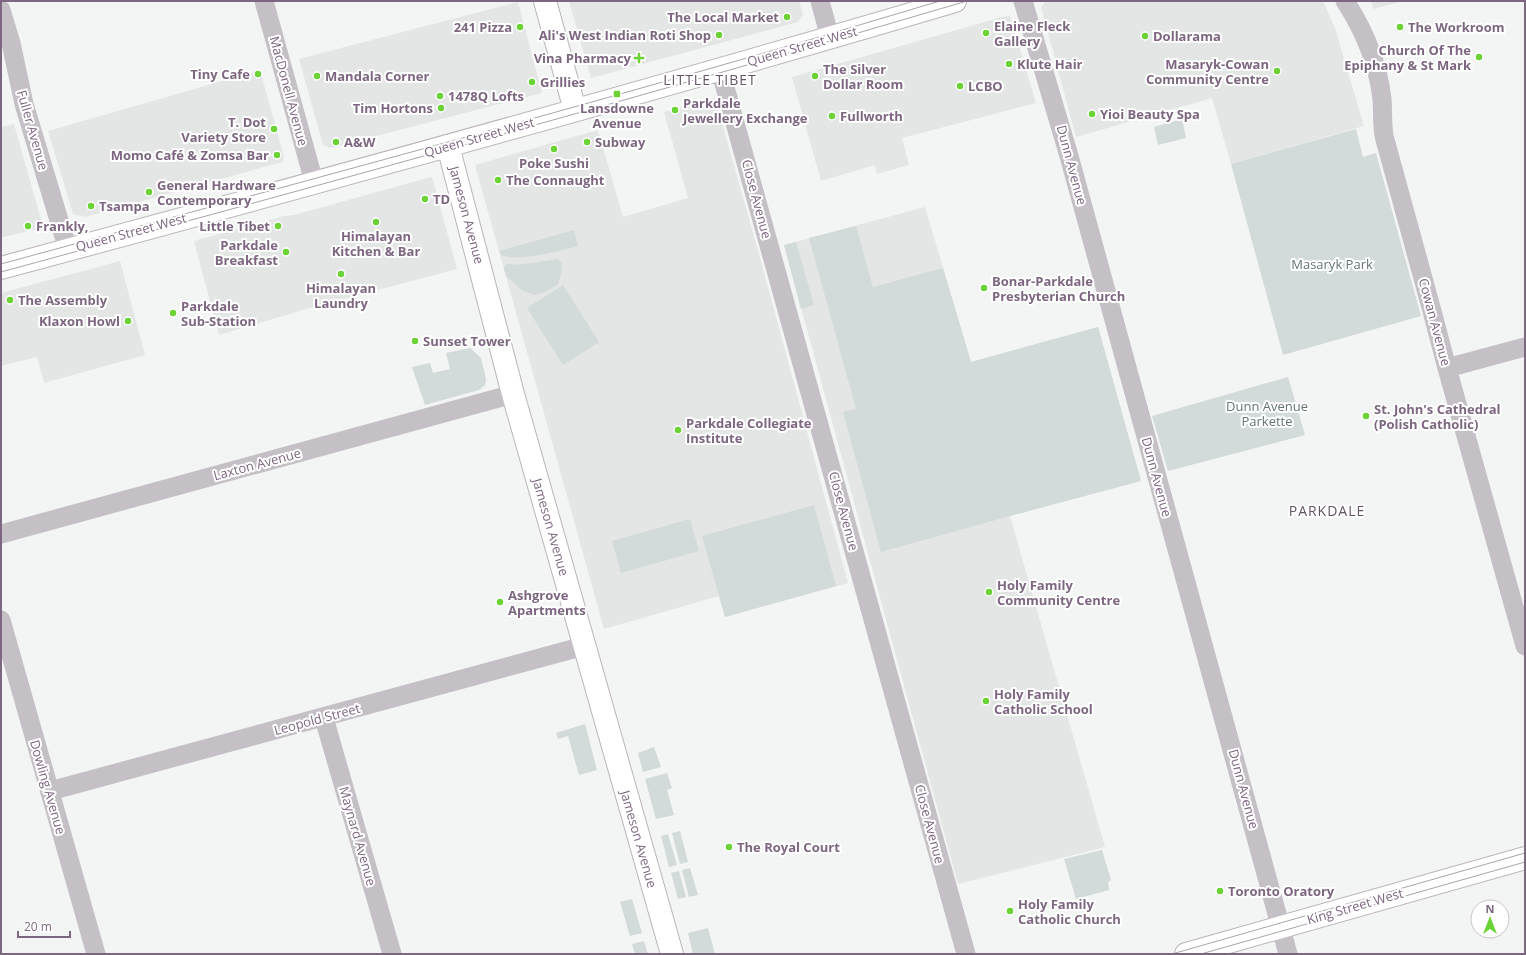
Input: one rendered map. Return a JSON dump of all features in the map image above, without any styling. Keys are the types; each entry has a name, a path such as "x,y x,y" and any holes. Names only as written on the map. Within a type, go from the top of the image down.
{"main road":[{"path":"545,1 575,110"},
{"name":"Queen Street West","path":"1,268 448,146 830,38 955,1"},
{"name":"Jameson Avenue","path":"448,146 514,394 672,954"},
{"name":"King Street West","path":"1186,954 1525,858"}],"street":[{"name":"MacDonell Avenue","path":"264,1 314,182"},
{"path":"820,1 830,38"},
{"name":"Dunn Avenue","path":"1023,1 1067,149 1288,954"},
{"name":"Cowan Avenue","path":"1345,1 1358,20 1366,38 1378,77 1382,100 1384,136 1525,646"},
{"name":"Fuller Avenue","path":"1,10 24,104 68,250"},
{"name":"Close Avenue","path":"720,69 966,954"},
{"path":"1447,368 1525,347"},
{"name":"Laxton Avenue","path":"1,534 514,394"},
{"name":"Dowling Avenue","path":"1,620 96,954"},
{"name":"Leopold Street","path":"50,791 324,718 584,646"},
{"name":"Maynard Avenue","path":"324,718 392,954"}],"shaded area":[{"path":"569,1 799,1 803,14 798,22 591,78"},
{"path":"1046,1 1323,1 1335,28 1364,126 1231,164 1212,98 1076,137 1041,7"},
{"path":"1371,1 1404,1 1373,9"},
{"path":"518,2 542,93 330,148 323,145 299,59"},
{"path":"1010,16 1036,103 902,138 909,165 877,174 875,165 821,181 792,77"},
{"path":"260,70 284,157 282,162 85,217 73,214 48,131"},
{"name":"Parkdale Collegiate Institute","path":"715,98 848,583 725,617 719,596 604,629 475,165 598,130 623,217 688,198 664,112"},
{"path":"14,124 42,223 39,228 1,238 1,127"},
{"path":"431,177 457,269 310,308 219,335 194,241"},
{"path":"925,207 971,362 1098,327 1141,481 1010,516 1105,847 958,884 784,245"},
{"path":"120,261 145,355 44,383 37,357 1,366 1,293"}],"green space":[{"path":"1182,119 1186,138 1158,145 1154,127"},
{"name":"Masaryk Park","path":"1356,129 1363,157 1376,153 1421,316 1283,355 1231,164"},
{"name":"Parkdale Collegiate Institute","path":"856,226 873,287 943,268 971,362 1098,327 1141,481 881,552 843,412 856,409 809,238"},
{"path":"574,230 578,246 528,257 509,257 501,255 499,251"},
{"path":"796,242 814,305 801,309 784,245"},
{"path":"558,259 562,263 558,285 543,293 534,295 523,291 506,276 504,268 509,264 517,265"},
{"path":"563,285 599,342 563,365 527,308"},
{"path":"470,348 481,358 486,379 485,385 479,390 425,405 412,367 430,363 433,373 450,369 446,353"},
{"name":"Dunn Avenue Parkette","path":"1288,377 1305,435 1168,471 1152,416"},
{"path":"814,505 836,586 725,617 702,536"},
{"path":"690,519 699,551 621,573 612,541"},
{"path":"585,724 597,770 579,775 568,736 558,739 556,733"},
{"path":"654,747 661,767 643,772 638,753"},
{"path":"667,773 672,788 667,790 674,815 656,819 645,779"},
{"path":"680,831 688,862 680,864 672,833"},
{"path":"668,834 677,865 669,867 661,836"},
{"path":"1102,850 1111,880 1108,882 1109,890 1076,899 1064,859"},
{"path":"690,868 698,895 689,897 682,870"},
{"path":"679,871 686,897 678,899 671,873"},
{"path":"632,899 642,933 630,936 620,902"},
{"path":"708,928 715,954 693,954 688,933"},
{"path":"644,941 648,954 635,954 632,944"}],"tram line":[{"path":"1,264 589,103 940,1"},
{"path":"1,272 364,173 967,1"},
{"path":"1172,954 1525,853"},
{"path":"1201,954 1525,862"}],"place":[{"name":"The Local Market","path":"787,17"},
{"name":"241 Pizza","path":"520,27"},
{"name":"The Workroom","path":"1400,27"},
{"name":"Elaine Fleck Gallery","path":"986,33"},
{"name":"Ali's West Indian Roti Shop","path":"719,35"},
{"name":"Dollarama","path":"1145,36"},
{"name":"Church Of The Epiphany & St Mark","path":"1479,57"},
{"name":"Vina Pharmacy","path":"639,58"},
{"name":"Klute Hair","path":"1009,64"},
{"name":"Masaryk-Cowan Community Centre","path":"1277,71"},
{"name":"Tiny Cafe","path":"258,74"},
{"name":"Mandala Corner","path":"317,76"},
{"name":"The Silver Dollar Room","path":"815,76"},
{"name":"Grillies","path":"532,82"},
{"name":"LCBO","path":"960,86"},
{"name":"Lansdowne Avenue","path":"617,94"},
{"name":"1478Q Lofts","path":"440,96"},
{"name":"Tim Hortons","path":"441,108"},
{"name":"Parkdale Jewellery Exchange","path":"675,110"},
{"name":"Yioi Beauty Spa","path":"1092,114"},
{"name":"Fullworth","path":"832,116"},
{"name":"T. Dot Variety Store","path":"274,129"},
{"name":"A&W","path":"336,142"},
{"name":"Subway","path":"587,142"},
{"name":"Poke Sushi","path":"554,149"},
{"name":"Momo Café & Zomsa Bar","path":"277,155"},
{"name":"The Connaught","path":"498,180"},
{"name":"General Hardware Contemporary","path":"149,192"},
{"name":"TD","path":"425,199"},
{"name":"Tsampa","path":"91,206"},
{"name":"Himalayan Kitchen & Bar","path":"376,222"},
{"name":"Frankly,","path":"28,226"},
{"name":"Little Tibet","path":"278,226"},
{"name":"Parkdale Breakfast","path":"286,252"},
{"name":"Himalayan Laundry","path":"341,274"},
{"name":"Bonar-Parkdale Presbyterian Church","path":"984,288"},
{"name":"The Assembly","path":"10,300"},
{"name":"Parkdale Sub-Station","path":"173,313"},
{"name":"Klaxon Howl","path":"128,321"},
{"name":"Sunset Tower","path":"415,341"},
{"name":"St. John's Cathedral (Polish Catholic)","path":"1366,416"},
{"name":"Parkdale Collegiate Institute","path":"678,430"},
{"name":"Holy Family Community Centre","path":"989,592"},
{"name":"Ashgrove Apartments","path":"500,602"},
{"name":"Holy Family Catholic School","path":"986,701"},
{"name":"The Royal Court","path":"729,847"},
{"name":"Toronto Oratory","path":"1220,891"},
{"name":"Holy Family Catholic Church","path":"1010,911"}],"district":[{"name":"LITTLE TIBET","path":"710,80"},
{"name":"PARKDALE","path":"1327,511"}]}
